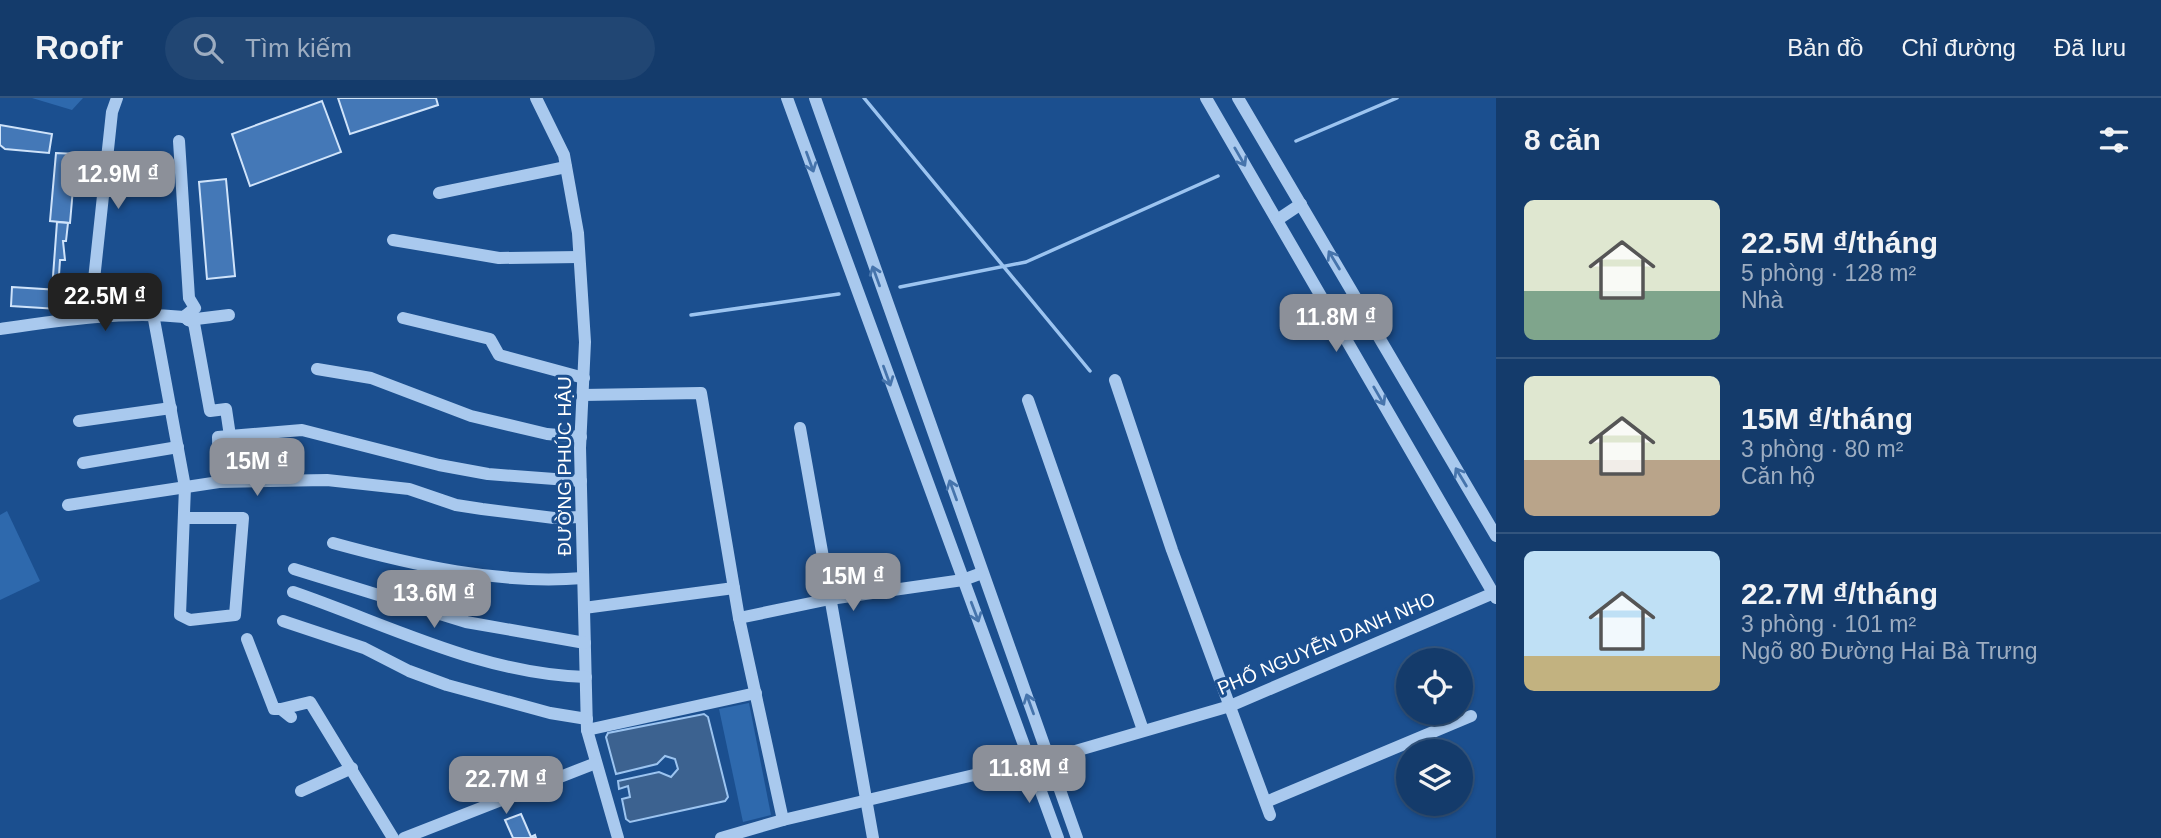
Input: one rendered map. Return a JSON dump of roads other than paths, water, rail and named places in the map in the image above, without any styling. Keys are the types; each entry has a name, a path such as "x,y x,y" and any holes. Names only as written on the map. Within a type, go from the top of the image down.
{"street":[{"path":"90,317 112,112 117,98"},
{"name":"ĐƯỜNG PHÚC HẬU","path":"536,98 564,155 579,257 585,342 581,517 587,725 618,838"},
{"path":"787,98 1058,838"},
{"path":"815,98 1077,838"},
{"path":"1206,98 1495,594"},
{"path":"1238,98 1496,536"},
{"path":"179,141 189,298 195,308 186,318"},
{"path":"439,193 566,167"},
{"path":"1277,220 1301,204"},
{"path":"393,240 499,258 579,257"},
{"path":"153,314 185,487 180,615 190,620 235,615 243,518 185,518"},
{"path":"0,329 90,317 153,314 186,318 229,315"},
{"path":"186,318 194,323 210,411 226,410 230,436"},
{"path":"403,318 490,339 499,355 583,378"},
{"path":"317,369 371,378 471,416 547,434 581,438"},
{"path":"1115,380 1172,550 1268,808 1451,725"},
{"path":"583,395 701,393 739,618 783,820"},
{"path":"1028,400 1143,730"},
{"path":"79,421 171,408"},
{"path":"904,422 926,415"},
{"path":"800,428 873,838"},
{"path":"219,482 218,438 302,430 439,465 488,474 581,481"},
{"path":"83,463 178,447"},
{"path":"68,505 219,482 327,480 409,489 482,509 554,518 581,517"},
{"path":"333,543 396,561 486,574 528,579 583,578"},
{"path":"294,569 466,622 585,643"},
{"path":"739,618 830,599 963,580 982,573"},
{"path":"584,608 734,588"},
{"path":"293,592 449,652 524,669 586,677"},
{"name":"PHỐ NGUYỄN DANH NHO","path":"721,838 783,820 866,803 1049,757 1230,706 1495,594"},
{"path":"283,621 364,648 409,671 447,685 587,725 756,693"},
{"path":"247,639 274,709 286,713 309,701 393,838"},
{"path":"404,838 596,763"},
{"path":"301,791 352,768"}],"waterway":[{"path":"864,98 1090,371"},
{"path":"1296,141 1397,98"},
{"path":"900,287 1026,262 1218,176"},
{"path":"691,315 839,294"}]}
